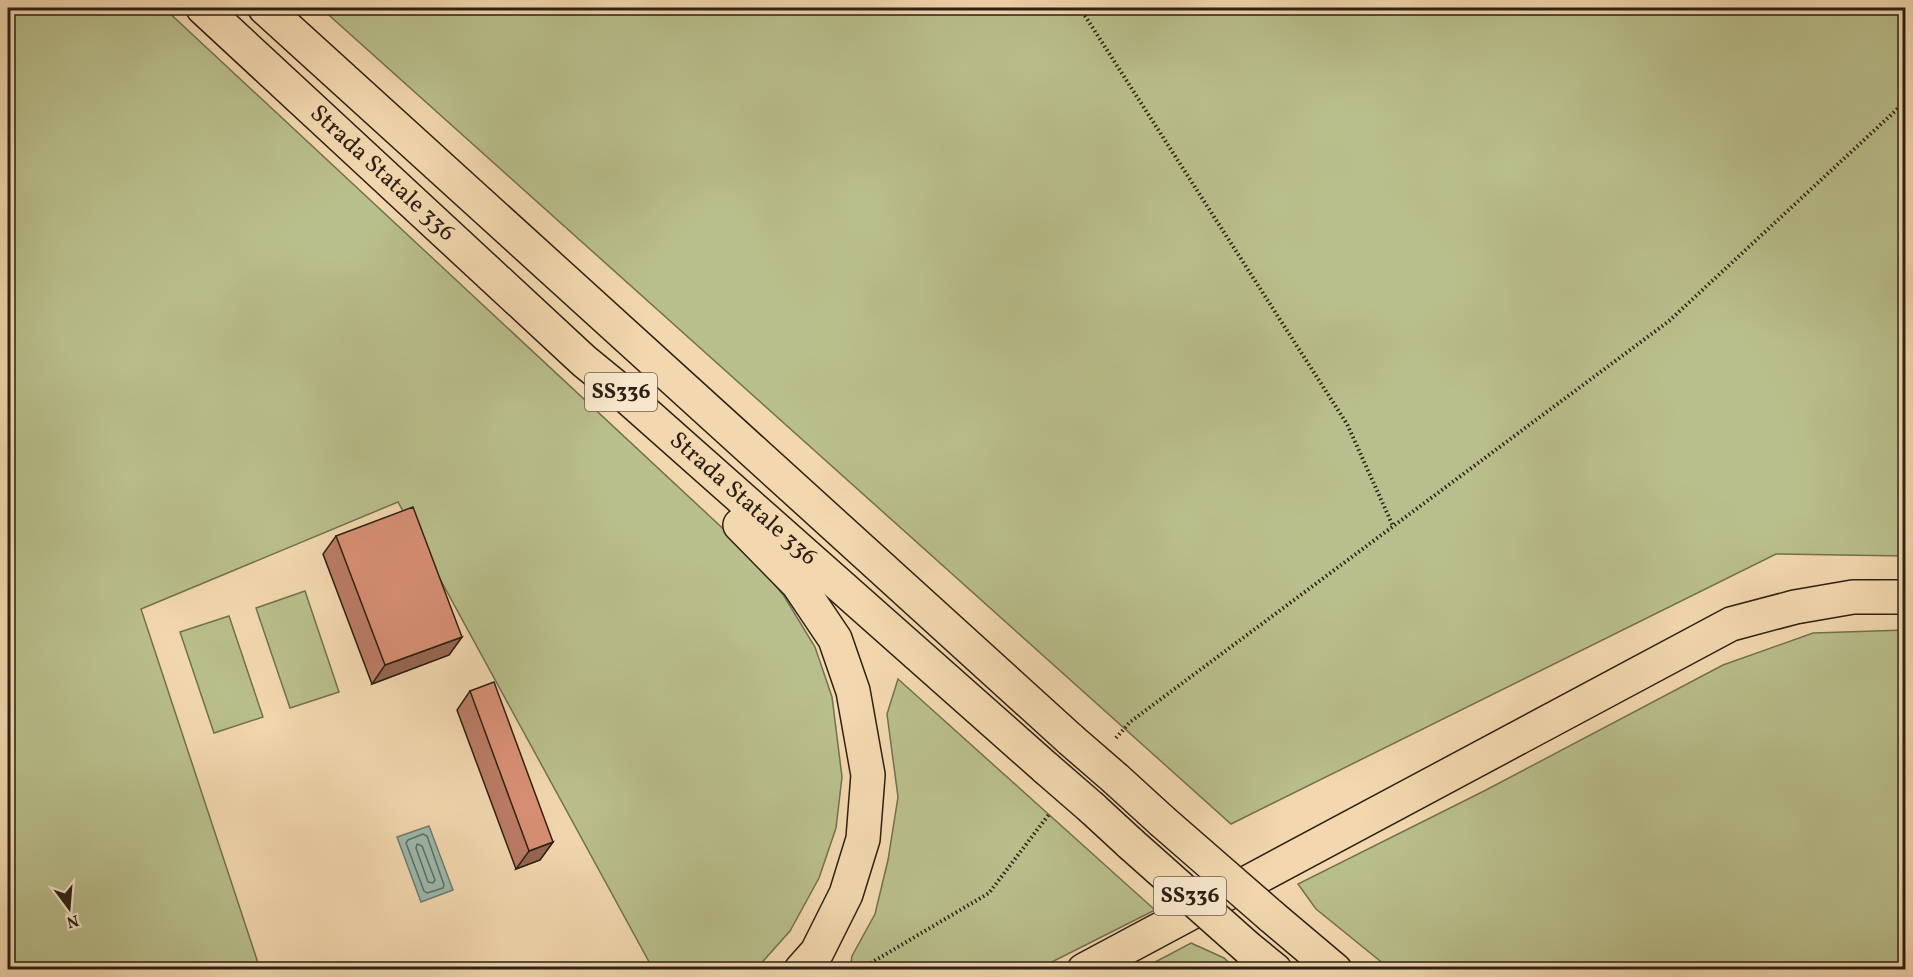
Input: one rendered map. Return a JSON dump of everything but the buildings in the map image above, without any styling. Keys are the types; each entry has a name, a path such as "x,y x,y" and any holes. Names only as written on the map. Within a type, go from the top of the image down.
{"highway":[{"name":"Strada Statale 336","path":"203,8 584,361 1248,948 1275,969"},
{"name":"Strada Statale 336","path":"265,8 1071,740 1271,916 1335,969"},
{"path":"584,361 655,445 758,541 798,584 835,639 853,691 867,765 863,839 846,894 817,952 801,969"},
{"path":"1084,969 1731,624 1853,597 1905,597"}],"path":[{"path":"1080,8 1347,424 1393,526"},
{"path":"1115,739 1130,722 1669,321 1905,101"},
{"path":"859,969 989,893 1055,807"}],"green space":[{"path":"8,8 164,8 746,550 784,596 815,647 832,697 842,777 836,828 819,878 790,931 756,969 653,969 398,502 141,609 260,969 8,969"},
{"path":"321,8 1905,8 1905,556 1776,554 1231,824"},
{"path":"305,591 339,692 290,708 256,608"},
{"path":"229,616 263,717 214,733 180,632"},
{"path":"1905,630 1905,969 1390,969 1316,909 1298,884 1486,790 1723,665 1813,633"},
{"path":"898,679 1155,910 1038,969 850,969 852,956 875,914 888,860 898,797 887,714"},
{"path":"1191,943 1224,958 1236,969 1142,969"}],"water":[{"path":"429,826 453,890 421,902 397,837"}]}
